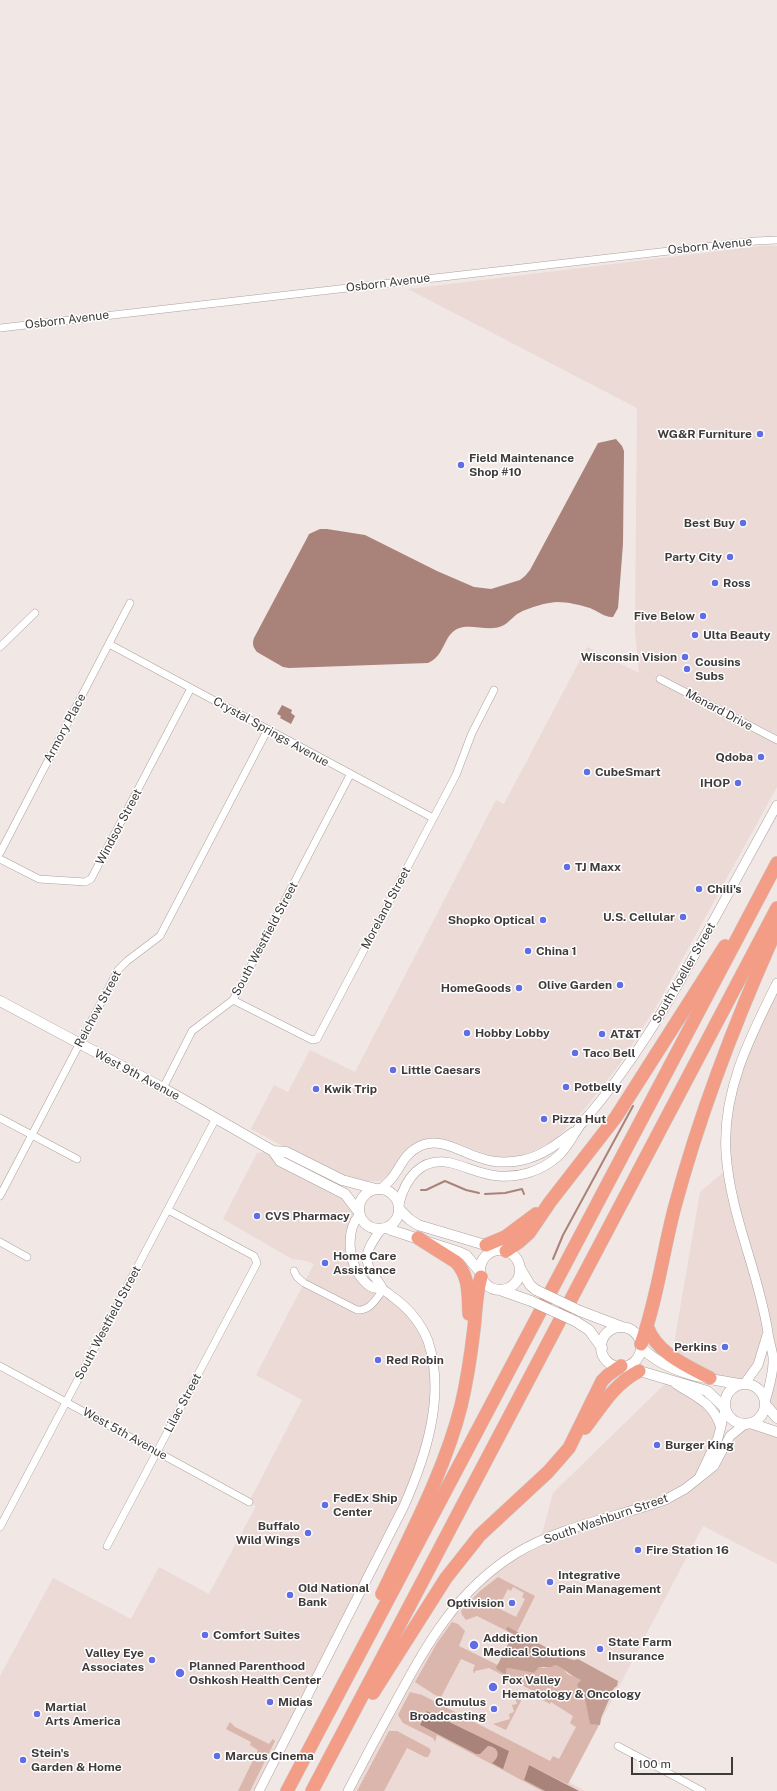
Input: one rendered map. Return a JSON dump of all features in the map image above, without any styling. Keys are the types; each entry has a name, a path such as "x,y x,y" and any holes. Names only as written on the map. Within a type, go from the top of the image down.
{"highway":[{"path":"288,1791 777,863"},
{"path":"312,1791 777,908"},
{"path":"641,1346 673,1212 701,1118 722,1056 777,928"},
{"path":"502,1250 519,1242 528,1233 550,1202 616,1117 725,946 739,935"},
{"path":"486,1245 502,1239 521,1226 550,1202"},
{"path":"418,1238 456,1262 465,1275 468,1284 469,1357"},
{"path":"357,1660 369,1620 418,1519 445,1454 461,1407 478,1286 481,1275"},
{"path":"647,1326 652,1339 672,1356 710,1378"},
{"path":"569,1448 602,1381 608,1375 623,1366"},
{"path":"358,1705 369,1699 446,1578 480,1535 548,1472 569,1448 617,1386 625,1379 639,1371"}],"main road":[{"name":"West 9th Avenue","path":"0,1000 163,1088 273,1151 286,1152 342,1180 378,1189"},
{"name":"West 9th Avenue","path":"273,1151 280,1162 345,1194 359,1213"},
{"path":"777,1418 765,1403 763,1395 758,1389 743,1384 710,1378 662,1364 651,1357 641,1346 639,1337 635,1332 580,1311 536,1290 530,1285 515,1258 502,1250 418,1224 409,1219 399,1207 392,1194 378,1189 368,1191 359,1203 359,1213 367,1226 374,1229 392,1230 466,1255 488,1286 531,1301 575,1321 588,1330 602,1348 606,1360 613,1365 623,1366 707,1391 725,1408 733,1420 777,1432"},
{"path":"384,1229 396,1220 399,1207"},
{"path":"481,1275 483,1259 493,1251 502,1250"},
{"path":"500,1290 514,1284 520,1268"},
{"path":"602,1348 602,1343 607,1333 611,1329 622,1327"},
{"path":"623,1366 636,1360 641,1346"},
{"path":"725,1408 728,1392 734,1387 743,1384"},
{"path":"747,1424 761,1416 765,1403"}],"street":[{"name":"Osborn Avenue","path":"0,328 756,241 777,240"},
{"name":"Armory Place","path":"0,853 130,602"},
{"path":"0,647 35,613"},
{"name":"Crystal Springs Avenue","path":"109,644 268,729 350,775 433,818"},
{"name":"Menard Drive","path":"660,679 777,740"},
{"name":"Windsor Street","path":"0,859 39,879 85,882 91,879 191,688"},
{"name":"Moreland Street","path":"233,1000 312,1040 317,1039 460,767 472,733 494,690"},
{"name":"Reichow Street","path":"0,1196 118,970 126,961 160,936 268,729"},
{"name":"South Westfield Street","path":"163,1088 192,1031 233,1000 350,775"},
{"name":"South Koeller Street","path":"399,1207 404,1185 410,1177 426,1165 439,1162 450,1163 497,1176 514,1176 532,1172 557,1157 565,1150 576,1130 622,1074 659,1018 777,805"},
{"path":"765,1403 773,1357 761,1298 731,1192 726,1153 726,1131 732,1086 739,1065 777,983"},
{"path":"0,1118 78,1159"},
{"name":"South Westfield Street","path":"0,1527 216,1118"},
{"name":"South Koeller Street","path":"378,1189 392,1178 406,1156 421,1146 434,1143 443,1144 492,1161 512,1162 534,1157 543,1153 576,1130"},
{"name":"Lilac Street","path":"107,1546 255,1266 256,1260 254,1256 168,1210"},
{"path":"359,1213 355,1219 351,1240 351,1255 354,1266 360,1278 369,1286 373,1289 383,1290"},
{"path":"259,1791 404,1506 414,1483 426,1446 434,1400 435,1377 430,1349 423,1331 410,1312 383,1290 380,1282 370,1270 367,1256 371,1242 384,1229"},
{"path":"0,1242 27,1257"},
{"path":"294,1271 297,1277 304,1283 357,1310 370,1307 383,1290"},
{"path":"743,1384 758,1365 768,1333"},
{"name":"West 5th Avenue","path":"0,1366 249,1502"},
{"path":"670,1379 706,1403 717,1416 720,1428"},
{"name":"South Washburn Street","path":"700,1477 718,1438 725,1408"},
{"name":"South Washburn Street","path":"348,1791 428,1644 444,1620 470,1589 515,1554 530,1547 554,1536 666,1500 685,1489 714,1466 730,1436 747,1424"},
{"path":"618,1746 702,1791"}],"shaded area":[{"path":"761,246 777,246 777,787 657,1005 619,1065 586,1107 555,1140 528,1154 517,1157 495,1157 448,1140 431,1139 411,1145 405,1150 389,1174 381,1181 362,1181 345,1176 303,1157 251,1129 274,1085 288,1092 310,1050 355,1072 496,800 504,804 587,647 639,673 635,630 637,408 408,289"},
{"path":"616,439 624,451 623,544 618,608 613,617 604,615 590,608 570,603 557,602 543,604 519,613 504,625 497,628 462,627 457,629 449,636 438,656 428,663 289,668 283,667 257,652 255,649 253,644 254,638 309,534 320,529 365,535 437,571 474,587 491,589 520,580 530,570 598,443"},
{"path":"282,705 292,710 291,713 295,716 291,724 280,718 281,716 277,714"},
{"path":"777,983 777,1418 765,1404 771,1378 768,1334 745,1383 722,1381 672,1356 700,1192 728,1168 732,1086"},
{"path":"273,1151 336,1190 358,1211 351,1240 360,1278 383,1290 423,1331 435,1377 422,1461 259,1791 0,1791 0,1676 53,1578 131,1619 159,1567 209,1594 256,1506 249,1502 302,1400 256,1375 314,1264 307,1261 292,1259 223,1219 257,1153"},
{"path":"670,1379 706,1403 721,1428 700,1476 730,1436 745,1424 777,1432 777,1564 703,1526 569,1782 585,1791 348,1791 411,1673 471,1589 540,1542 553,1493"},
{"path":"498,1577 535,1596 517,1632 506,1628 507,1631 477,1616 466,1620 461,1611 480,1591","holes":["513,1587 524,1593 522,1597 525,1599 516,1617 498,1608 508,1589 511,1591"]},
{"path":"452,1622 458,1624 465,1631 459,1646 506,1669 508,1668 534,1673 539,1667 544,1668 555,1665 563,1668 567,1674 581,1680 577,1684 578,1689 583,1690 590,1723 599,1725 568,1784 581,1791 529,1765 524,1780 545,1791 542,1791 437,1735 435,1742 433,1738 403,1723 398,1715 410,1692 422,1695 550,1761 553,1756 559,1759 576,1727 570,1723 573,1716 551,1702 550,1704 539,1698 537,1693 489,1668 475,1671 474,1673 473,1670 475,1665 461,1659 441,1697 435,1695 415,1682 437,1643","holes":["428,1711 509,1751 492,1763 498,1753 496,1748 490,1746 476,1754 420,1725"]},
{"path":"508,1627 566,1658 574,1660 578,1659 618,1681 601,1718 600,1725 590,1724 583,1690 578,1689 577,1684 581,1680 562,1668 555,1665 551,1667 539,1667 534,1673 508,1668 506,1669 506,1674 504,1674 496,1668 513,1634 507,1631 506,1628"},
{"path":"512,1690 523,1697 506,1730 493,1724 510,1719 509,1714 514,1712 512,1705 517,1704"},
{"path":"427,1711 509,1751 503,1769 492,1763 495,1761 498,1753 495,1748 488,1746 480,1754 476,1754 420,1725"},
{"path":"230,1722 235,1727 269,1744 273,1739 275,1741 250,1791 238,1791 258,1750 250,1745 251,1742 226,1729"},
{"path":"389,1731 397,1731 429,1748 431,1751 428,1757 407,1748 384,1791 357,1791"},
{"path":"529,1765 579,1791 545,1791 524,1780"}],"waterway":[{"path":"553,1259 563,1235 633,1106"},
{"path":"421,1190 426,1190 445,1181 466,1190 479,1193"},
{"path":"485,1194 505,1193 522,1189 524,1194"}],"place":[{"name":"WG&R Furniture","path":"760,434"},
{"name":"Field Maintenance Shop #10","path":"461,465"},
{"name":"Best Buy","path":"743,523"},
{"name":"Party City","path":"730,557"},
{"name":"Ross","path":"715,583"},
{"name":"Five Below","path":"703,616"},
{"name":"Ulta Beauty","path":"695,635"},
{"name":"Wisconsin Vision","path":"685,657"},
{"name":"Cousins Subs","path":"687,669"},
{"name":"Qdoba","path":"761,757"},
{"name":"CubeSmart","path":"587,772"},
{"name":"IHOP","path":"738,783"},
{"name":"TJ Maxx","path":"567,867"},
{"name":"Chili's","path":"699,889"},
{"name":"U.S. Cellular","path":"683,917"},
{"name":"Shopko Optical","path":"543,920"},
{"name":"China 1","path":"528,951"},
{"name":"Olive Garden","path":"620,985"},
{"name":"HomeGoods","path":"519,988"},
{"name":"Hobby Lobby","path":"467,1033"},
{"name":"AT&T","path":"602,1034"},
{"name":"Taco Bell","path":"575,1053"},
{"name":"Little Caesars","path":"393,1070"},
{"name":"Potbelly","path":"566,1087"},
{"name":"Kwik Trip","path":"316,1089"},
{"name":"Pizza Hut","path":"544,1119"},
{"name":"CVS Pharmacy","path":"257,1216"},
{"name":"Home Care Assistance","path":"325,1263"},
{"name":"Perkins","path":"725,1347"},
{"name":"Red Robin","path":"378,1360"},
{"name":"Burger King","path":"657,1445"},
{"name":"FedEx Ship Center","path":"325,1505"},
{"name":"Buffalo Wild Wings","path":"308,1533"},
{"name":"Fire Station 16","path":"638,1550"},
{"name":"Integrative Pain Management","path":"550,1582"},
{"name":"Old National Bank","path":"290,1595"},
{"name":"Optivision","path":"512,1603"},
{"name":"Comfort Suites","path":"205,1635"},
{"name":"Addiction Medical Solutions","path":"474,1645"},
{"name":"State Farm Insurance","path":"600,1649"},
{"name":"Valley Eye Associates","path":"152,1660"},
{"name":"Planned Parenthood Oshkosh Health Center","path":"180,1673"},
{"name":"Fox Valley Hematology & Oncology","path":"493,1687"},
{"name":"Midas","path":"270,1702"},
{"name":"Cumulus Broadcasting","path":"494,1709"},
{"name":"Martial Arts America","path":"37,1714"},
{"name":"Marcus Cinema","path":"217,1756"},
{"name":"Stein's Garden & Home","path":"23,1760"}]}
